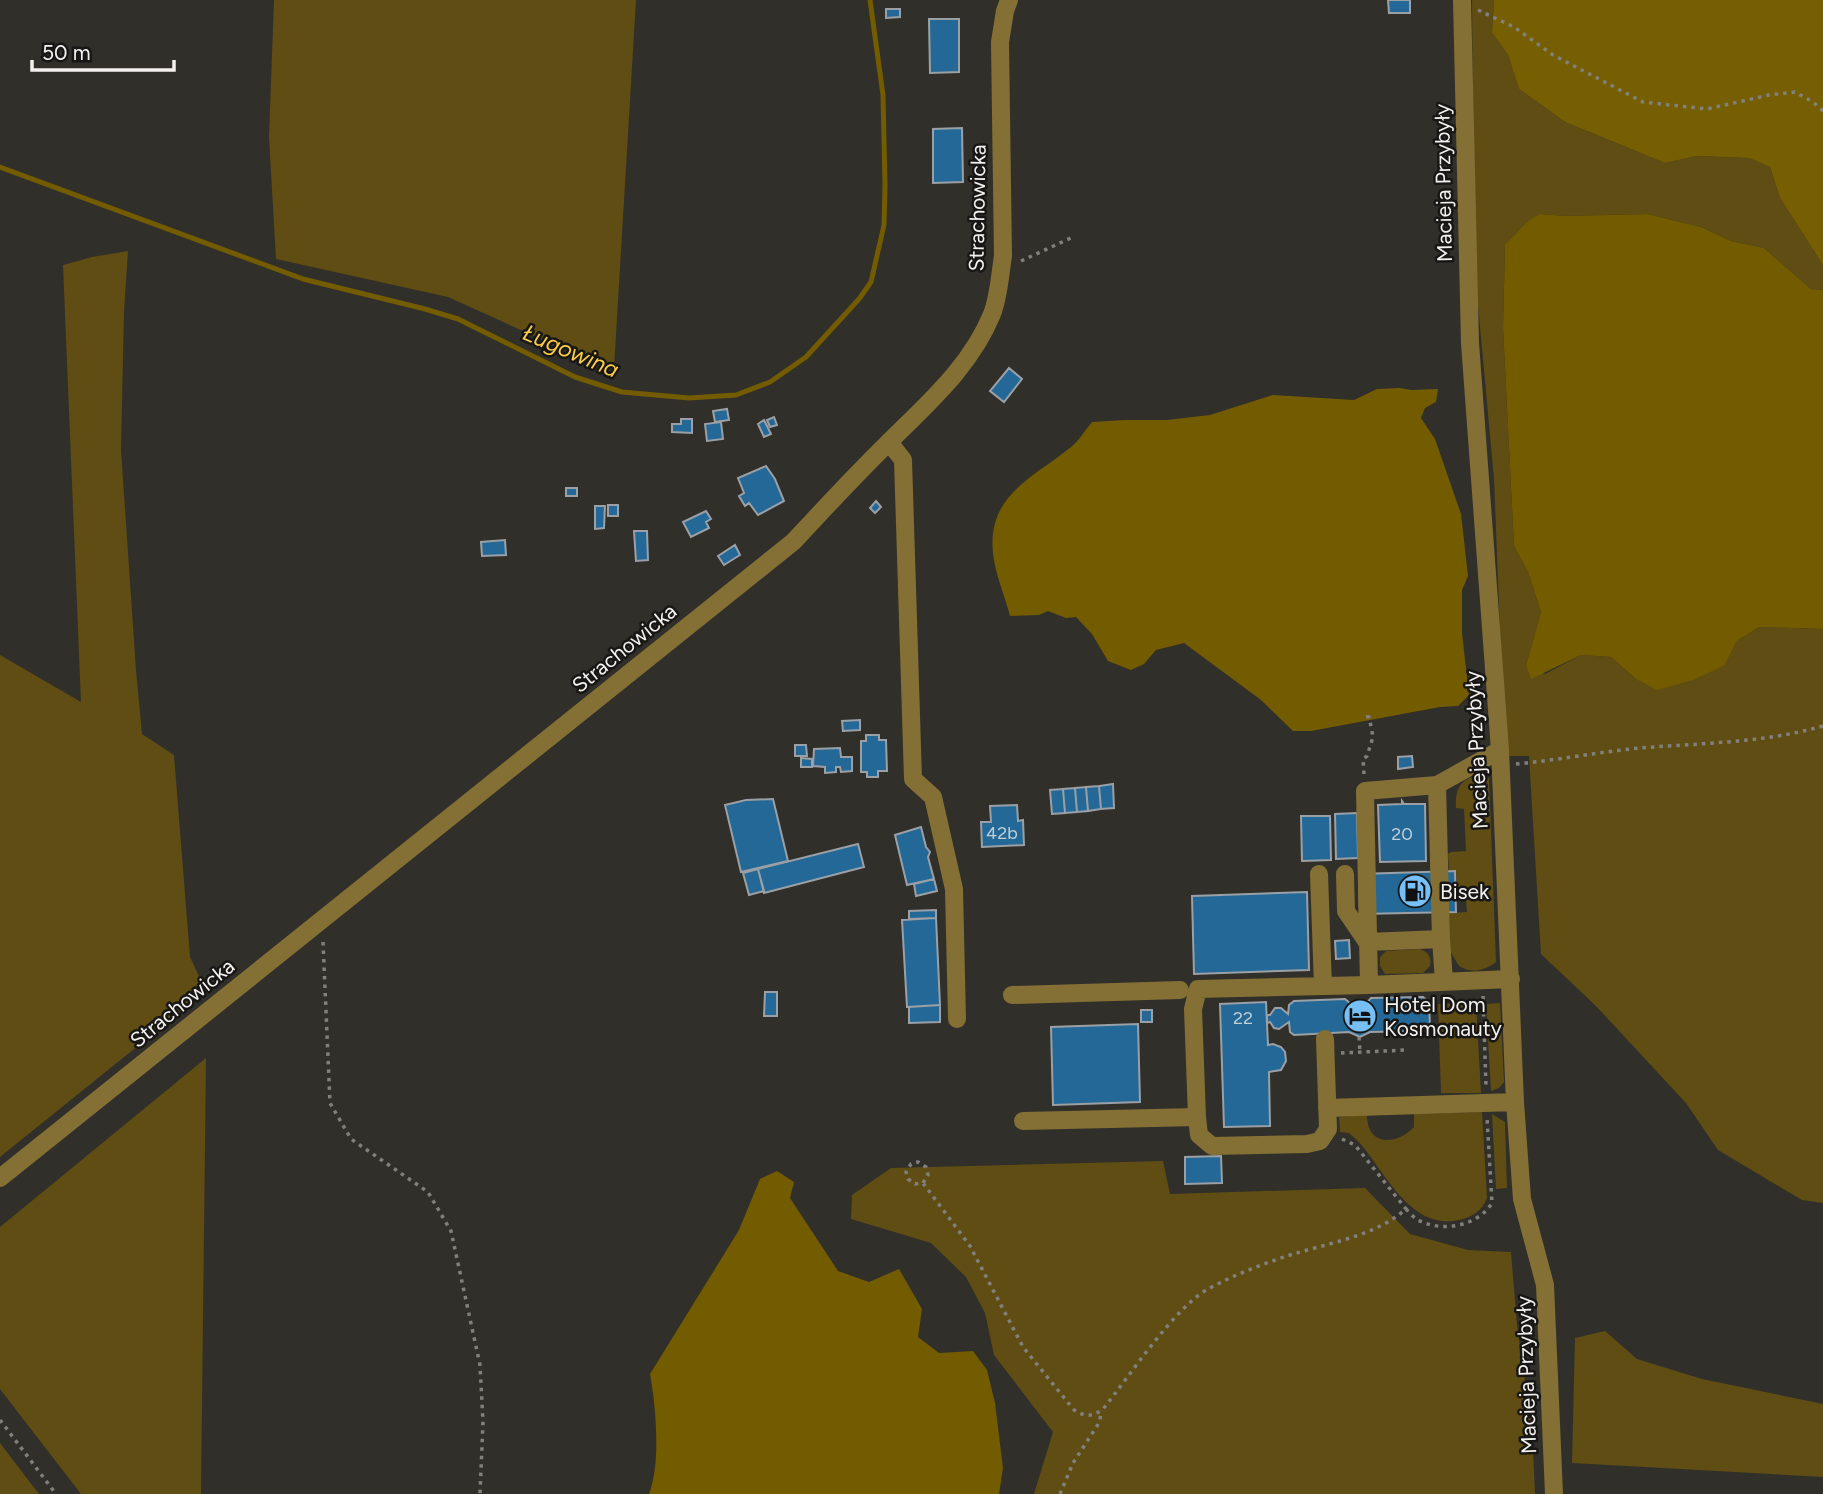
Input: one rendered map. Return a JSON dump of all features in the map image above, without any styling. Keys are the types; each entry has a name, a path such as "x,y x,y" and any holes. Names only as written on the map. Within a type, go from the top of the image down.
{"street":[{"name":"Strachowicka","path":"0,1178 793,542 946,387 993,313 1001,264 1000,42 1009,0"},
{"name":"Macieja Przybyły","path":"1463,3 1470,343 1500,757 1515,1102 1522,1199 1545,1285 1554,1494"},
{"path":"889,442 903,460 913,779 933,797 954,888 957,1018"},
{"path":"1369,985 1365,790 1437,785 1500,757"},
{"path":"1437,785 1444,981"},
{"path":"1319,874 1323,986"},
{"path":"1345,874 1346,911 1367,942"},
{"path":"1367,942 1441,939"},
{"path":"1325,1046 1328,1129 1320,1141 1307,1144 1212,1146 1199,1135 1193,1009 1198,989 1511,979"},
{"path":"1012,995 1180,990"},
{"path":"1327,1108 1515,1102"},
{"path":"1023,1121 1197,1116"}],"path":[{"path":"1463,3 1514,26 1553,55 1643,102 1707,109 1795,92 1823,110"},
{"path":"1001,264 1018,262 1073,237"},
{"path":"1367,756 1373,737 1370,716"},
{"path":"1500,757 1561,760 1636,749 1792,735 1823,726"},
{"path":"322,919 323,995 330,1103 351,1139 428,1192 451,1231 480,1365 483,1422 480,1494"},
{"path":"1328,1129 1355,1146 1418,1220 1441,1227 1467,1224 1485,1214 1492,1203 1482,980"},
{"path":"1359,1037 1360,1052"},
{"path":"1325,1046 1360,1052 1406,1050"},
{"path":"918,1162 926,1167 928,1175 923,1183 915,1184 908,1179 906,1172 911,1164 918,1162"},
{"path":"923,1183 970,1246 1023,1348 1074,1410 1084,1416 1095,1415 1103,1409 1180,1312 1205,1290 1255,1268 1369,1231 1391,1222 1406,1209"},
{"path":"1060,1494 1073,1463 1099,1423 1103,1409"},
{"path":"0,1420 56,1494"}],"shaded area":[{"path":"274,0 636,0 614,368 545,341 448,297 276,259 269,137"},
{"path":"1472,0 1494,0 1492,33 1508,55 1519,89 1565,122 1665,163 1697,156 1749,158 1770,167 1780,198 1823,265 1823,290 1811,289 1764,248 1731,241 1701,227 1648,214 1541,214 1505,246 1503,328 1514,546 1528,572 1541,612 1526,665 1545,674 1581,655 1611,657 1636,679 1725,665 1737,641 1759,627 1823,629 1823,1203 1802,1200 1718,1150 1686,1103 1596,1006 1541,954 1529,756 1508,756 1494,479 1474,261"},
{"path":"1494,0 1823,0 1823,265 1780,198 1770,167 1749,158 1697,156 1665,163 1565,122 1519,89 1508,55 1492,33"},
{"path":"1541,214 1648,214 1701,227 1731,241 1764,248 1811,289 1823,290 1823,629 1759,627 1737,641 1725,665 1693,680 1657,690 1636,679 1611,657 1581,655 1531,679 1526,665 1541,612 1528,572 1514,546 1503,328 1505,245 1529,220"},
{"path":"128,251 121,450 142,734 174,755 190,957 206,991 0,1157 0,655 81,702 63,265"},
{"path":"1377,389 1438,389 1436,402 1425,408 1421,418 1435,439 1461,514 1468,576 1462,590 1462,633 1469,695 1458,706 1311,731 1293,731 1261,700 1184,643 1156,650 1144,664 1131,670 1108,661 1092,634 1076,617 1066,618 1048,611 1039,615 1010,616 994,561 993,533 997,516 1016,490 1074,445 1092,422 1167,420 1210,415 1273,395 1354,400"},
{"path":"1478,775 1489,778 1496,962 1487,968 1473,971 1459,966 1450,951 1449,913 1467,912 1465,890 1457,889 1456,870 1449,870 1448,854 1466,851 1464,809 1456,808 1456,796 1462,783"},
{"path":"1419,949 1430,957 1430,966 1423,973 1385,974 1380,966 1380,957 1386,951"},
{"path":"1500,1003 1504,1082 1491,1091 1486,1004"},
{"path":"1438,1004 1476,1004 1481,1093 1441,1093"},
{"path":"206,1058 201,1494 81,1494 0,1389 0,1227"},
{"path":"1482,1112 1487,1198 1476,1213 1459,1220 1442,1221 1427,1217 1413,1208 1389,1183 1359,1142 1349,1133 1340,1132 1339,1117 1367,1115 1372,1133 1384,1140 1391,1140 1399,1138 1414,1127 1414,1114"},
{"path":"1492,1114 1505,1122 1507,1188 1496,1189"},
{"path":"1163,1161 1170,1194 1365,1188 1410,1234 1468,1250 1511,1252 1517,1325 1532,1430 1535,1494 1034,1494 1053,1432 994,1355 985,1313 966,1277 931,1243 851,1219 852,1195 891,1168"},
{"path":"777,1171 794,1182 790,1198 838,1271 869,1282 899,1269 922,1309 918,1337 939,1353 973,1351 987,1370 995,1403 1003,1468 999,1494 649,1494 656,1451 650,1374 739,1230 760,1179"},
{"path":"1605,1331 1637,1359 1702,1379 1823,1404 1823,1477 1572,1463 1575,1338"},
{"path":"0,1443 39,1494 0,1494"}],"building":[{"path":"1388,0 1410,0 1410,13 1389,13"},
{"path":"886,9 900,9 900,17 886,18"},
{"path":"929,19 959,19 959,72 930,73"},
{"path":"962,128 963,182 933,183 933,129"},
{"path":"1009,368 1022,379 1004,402 990,391"},
{"path":"727,409 729,420 715,422 713,411"},
{"path":"774,417 777,425 770,427 767,420"},
{"path":"681,419 692,419 692,433 672,432 672,424 681,424"},
{"path":"764,420 771,434 764,437 758,424"},
{"path":"721,422 723,439 707,441 705,424"},
{"path":"766,466 784,501 758,515 749,503 745,506 739,496 744,493 738,478"},
{"path":"566,488 577,488 577,496 566,496"},
{"path":"876,501 881,507 875,513 870,508"},
{"path":"608,505 618,505 618,516 608,516"},
{"path":"595,506 605,506 604,528 595,529"},
{"path":"706,511 711,519 706,522 709,528 691,537 683,522"},
{"path":"634,531 647,531 648,560 636,561"},
{"path":"505,540 506,555 482,556 481,542"},
{"path":"735,545 740,555 724,565 718,556"},
{"path":"860,720 860,730 843,731 842,721"},
{"path":"866,735 879,735 879,740 886,740 887,771 878,771 878,777 867,777 867,772 861,772 861,741 866,741"},
{"path":"795,745 806,745 807,756 795,756"},
{"path":"840,748 841,757 852,757 852,771 841,772 840,767 836,767 836,772 825,773 825,767 813,766 814,749"},
{"path":"1412,756 1413,767 1398,769 1398,757"},
{"path":"801,758 812,759 812,767 801,767"},
{"path":"1113,784 1114,808 1101,809 1099,786"},
{"path":"1099,786 1101,809 1088,811 1086,787"},
{"path":"1086,787 1088,811 1077,812 1075,788"},
{"path":"1075,788 1077,812 1065,813 1063,789"},
{"path":"1063,789 1065,813 1052,814 1050,790"},
{"path":"773,799 788,861 741,872 725,805 746,800"},
{"path":"1402,801 1404,804 1425,804 1426,861 1380,862 1378,805 1402,804"},
{"path":"1017,805 1018,821 1023,820 1024,845 982,847 981,822 991,822 990,806"},
{"path":"1357,813 1358,858 1336,859 1335,814"},
{"path":"1301,816 1330,816 1331,860 1302,861"},
{"path":"921,827 930,852 928,857 934,879 907,885 895,835"},
{"path":"858,844 864,867 764,893 758,869"},
{"path":"758,869 764,891 749,895 743,873"},
{"path":"1455,871 1456,912 1360,914 1359,874"},
{"path":"934,879 937,891 916,896 914,884"},
{"path":"1307,892 1309,970 1194,974 1192,896"},
{"path":"936,910 936,918 909,919 909,911"},
{"path":"936,918 940,1005 907,1007 902,920"},
{"path":"1349,940 1350,958 1336,959 1335,941"},
{"path":"765,992 777,992 777,1016 764,1016"},
{"path":"1423,997 1429,1002 1430,1027 1425,1031 1370,1032 1360,1037 1349,1032 1294,1035 1290,1032 1289,1022 1279,1029 1274,1028 1270,1022 1267,1023 1267,1015 1275,1008 1281,1008 1288,1014 1289,1005 1294,1001 1345,999 1351,1004 1366,1004 1371,998"},
{"path":"1266,1002 1268,1045 1281,1047 1286,1061 1281,1070 1269,1072 1270,1126 1224,1127 1220,1004"},
{"path":"940,1005 940,1022 909,1023 909,1007"},
{"path":"1141,1010 1152,1010 1152,1022 1141,1022"},
{"path":"1138,1024 1140,1102 1053,1105 1051,1027"},
{"path":"1221,1156 1222,1183 1185,1184 1185,1157"}],"waterway":[{"name":"Ługowina","path":"0,167 303,279 458,319 575,377 622,392 689,398 736,395 770,382 806,357 871,282 884,225 885,185 883,95 870,0"}],"place":[{"name":"Bisek","path":"1415,891"},
{"name":"Hotel Dom Kosmonauty","path":"1360,1016"}]}
